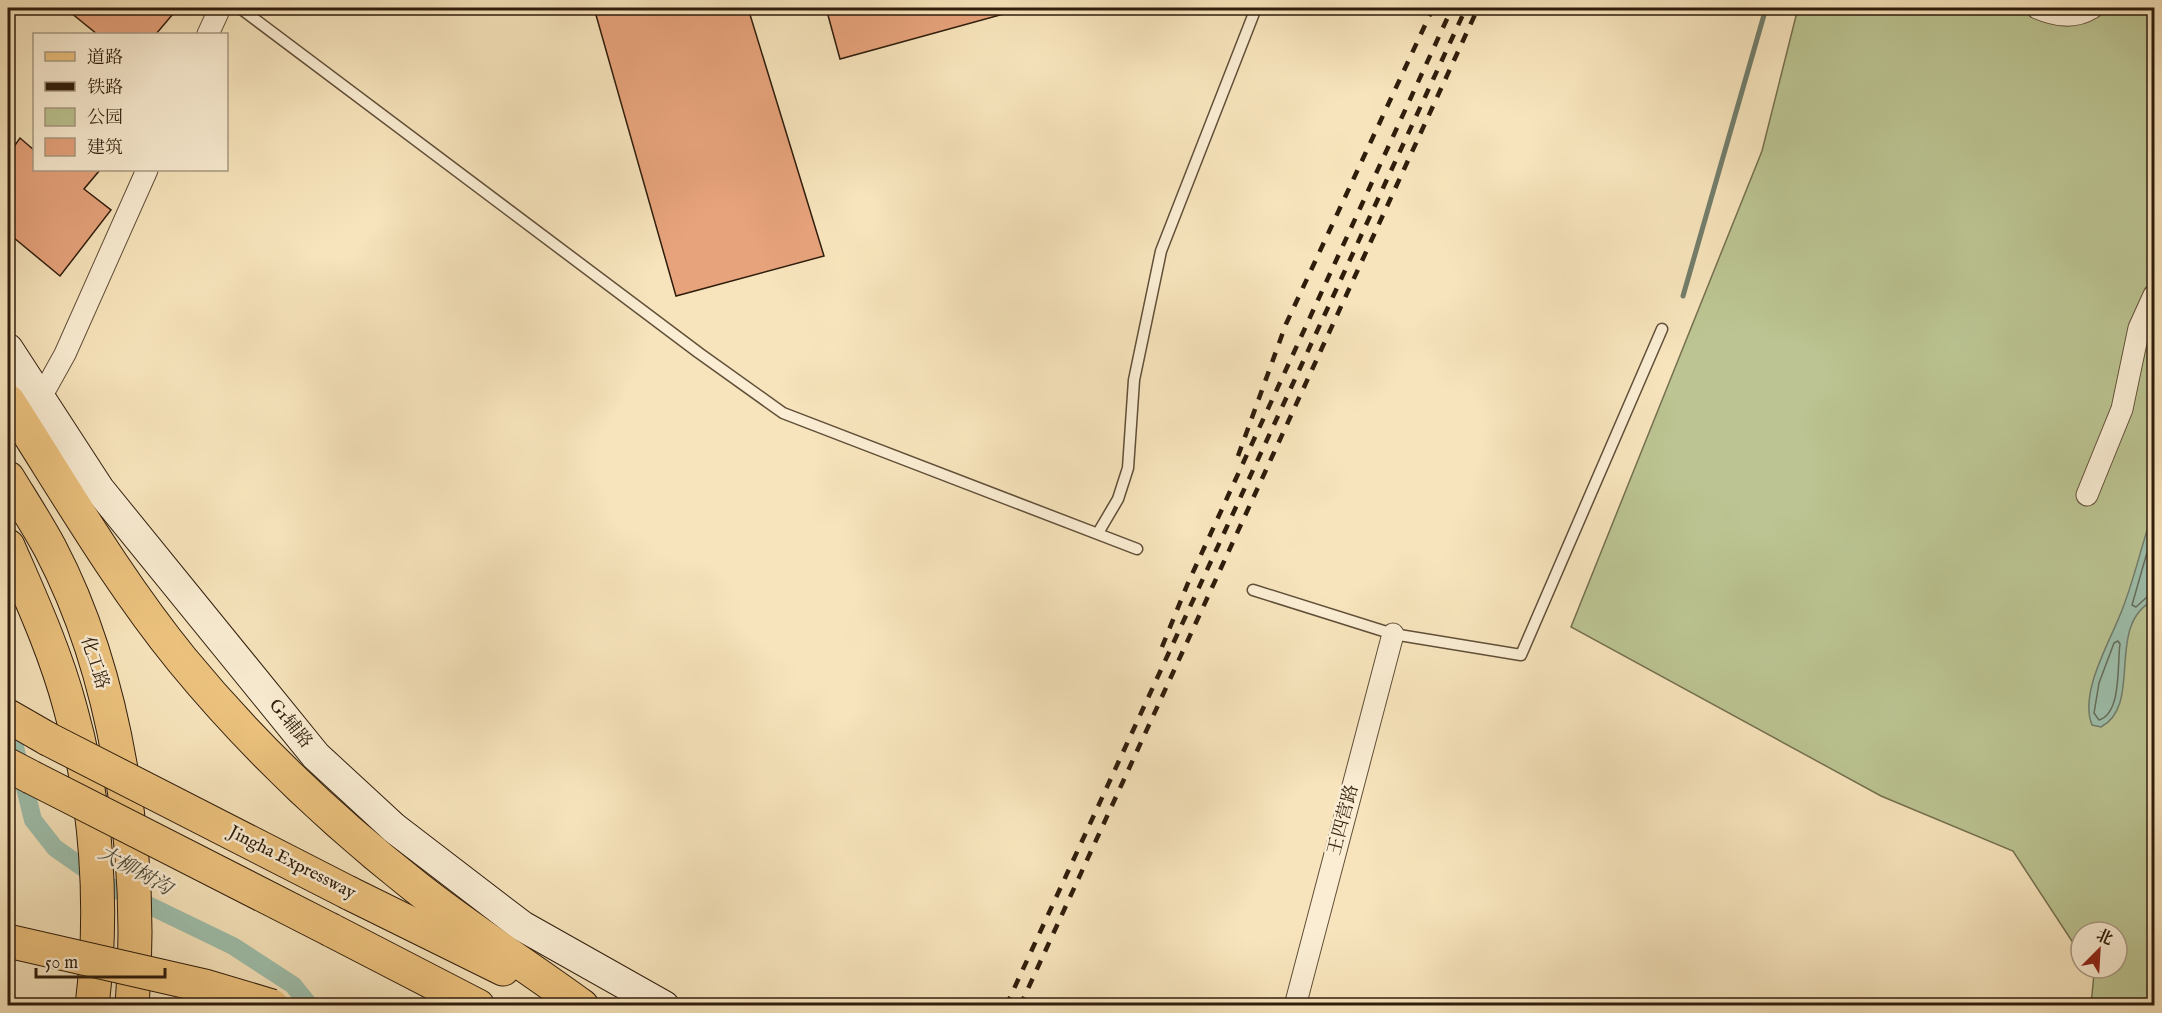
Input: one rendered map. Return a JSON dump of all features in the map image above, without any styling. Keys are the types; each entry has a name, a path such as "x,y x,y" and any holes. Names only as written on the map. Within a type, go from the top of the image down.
{"main road":[{"name":"G1辅路","path":"8,349 99,489 316,756 394,828 522,926 664,1005"},
{"path":"8,401 130,593 183,660 249,736 325,811 417,888 582,1005"},
{"name":"化工路","path":"8,478 50,548 75,606 101,679 121,763 136,928 132,1005"},
{"name":"化工路","path":"8,546 42,622 70,707 86,775 94,847 97,912 92,1005"},
{"name":"Jingha Expressway","path":"8,718 577,1005"},
{"path":"8,765 478,1005"},
{"path":"8,941 205,986 272,1005"}],"street":[{"path":"208,33 220,8"},
{"path":"2037,8 2066,16 2079,15 2092,8"},
{"path":"40,399 65,354 147,171"},
{"path":"2087,495 2122,409 2139,328 2154,295"},
{"name":"王四营路","path":"1295,1005 1393,634"}],"lane":[{"path":"240,8 699,354 783,413 1137,549"},
{"path":"1098,533 1118,499 1128,468 1134,380 1161,251 1256,8"},
{"path":"1253,590 1393,634 1521,656 1662,329"}],"green space":[{"path":"1798,8 2154,8 2154,1005 2091,1005 2093,980 2129,980 2129,920 2069,920 2069,937 2013,851 1881,796 1571,627 1762,151"}],"water":[{"path":"2154,509 2154,600 2139,612 2131,627 2120,701 2114,716 2101,727 2092,725 2089,711 2093,680 2125,602"}],"building":[{"path":"65,8 178,8 157,33 96,33"},
{"path":"594,8 748,8 824,256 676,296"},
{"path":"826,8 1010,8 1011,12 840,59"},
{"path":"20,138 33,149 33,171 99,171 84,189 111,210 60,276 8,233 8,155"}],"waterway":[{"path":"1683,296 1766,8"},
{"name":"大柳树沟","path":"8,719 33,820 55,848 111,887 233,946 293,985 310,1006"}],"railway":[{"path":"1238,456 1286,324 1433,8"},
{"path":"1162,647 1188,583 1452,8"},
{"path":"1006,1006 1466,8"},
{"path":"1020,1006 1478,8"}]}
